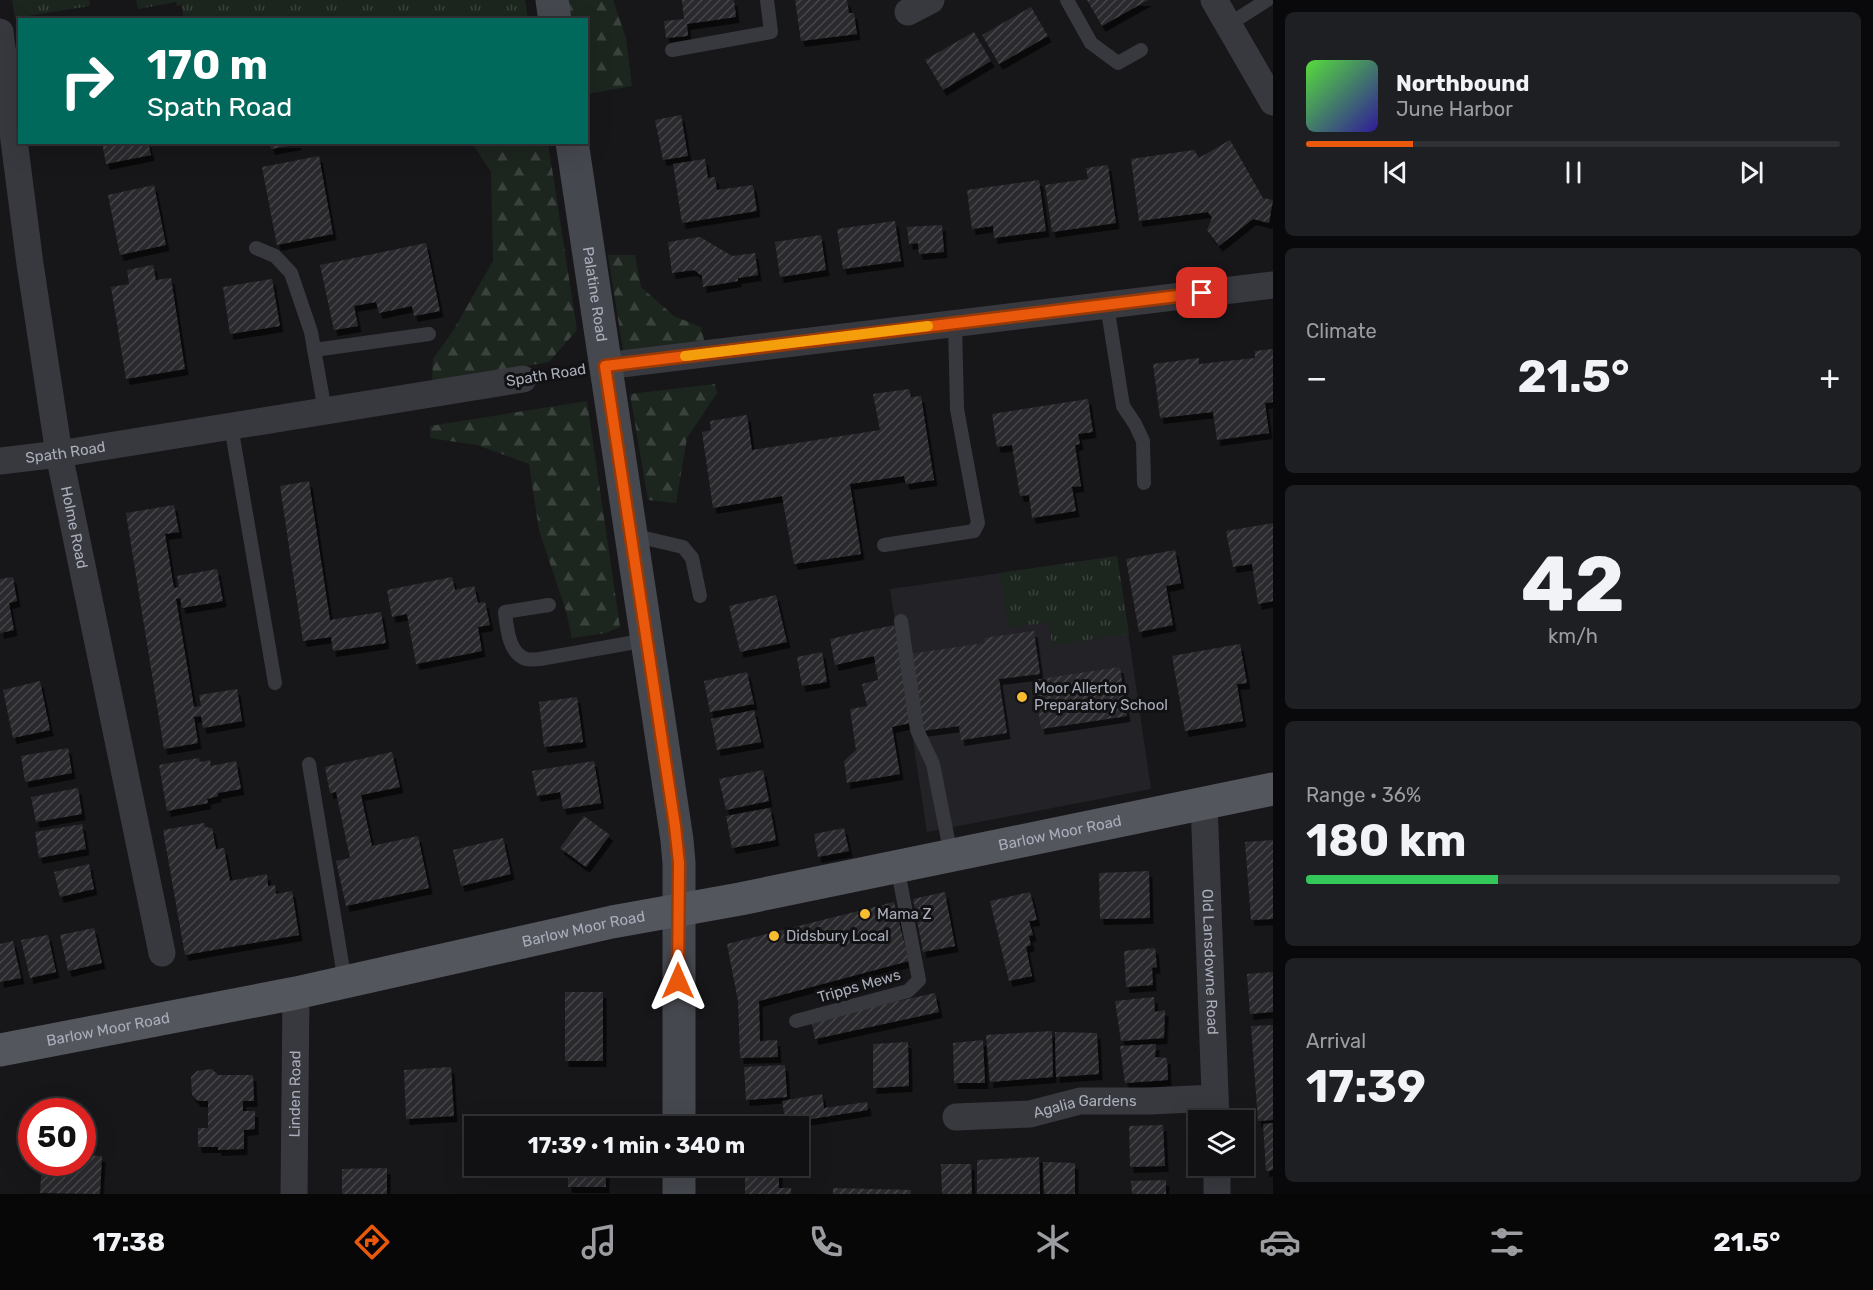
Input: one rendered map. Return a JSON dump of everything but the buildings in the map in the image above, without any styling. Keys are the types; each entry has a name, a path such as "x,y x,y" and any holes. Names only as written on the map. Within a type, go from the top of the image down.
{"main road":[{"path":"552,0 555,18"},
{"name":"Palatine Road","path":"573,144 677,840 679,863 679,1116"},
{"name":"Barlow Moor Road","path":"0,1050 296,993 612,922 1273,789"},
{"path":"679,1176 680,1194"}],"street":[{"path":"1214,0 1273,102"},
{"name":"Holme Road","path":"0,32 30,264 60,454 162,953"},
{"name":"Spath Road","path":"605,366 1273,285"},
{"name":"Spath Road","path":"0,461 60,454 523,379"},
{"name":"Old Lansdowne Road","path":"1204,803 1216,1109"},
{"name":"Linden Road","path":"294,1194 296,993"},
{"name":"Agalia Gardens","path":"956,1117 1030,1114 1080,1101 1216,1109"},
{"path":"1217,1176 1217,1194"}],"lane":[{"path":"672,50 771,32 767,0"},
{"path":"1067,0 1091,43 1118,63 1141,50"},
{"path":"1228,25 1267,0"},
{"path":"256,248 275,256 291,273 311,332 325,411"},
{"path":"1107,305 1123,406 1143,441 1144,483"},
{"path":"885,545 974,531 978,523 957,408 955,323"},
{"path":"314,350 429,334"},
{"path":"231,426 275,683"},
{"path":"632,535 683,547 692,558 700,596"},
{"path":"549,606 506,612 507,634 516,651 526,659 540,659 647,640"},
{"path":"901,621 917,730 933,764 951,855"},
{"path":"309,764 345,982"},
{"name":"Tripps Mews","path":"796,1021 908,991 919,980 897,866"}],"path":[{"name":"Spath Road","path":"523,379 605,366"}],"shaded area":[{"name":"Moor Allerton Preparatory School","path":"1117,556 1151,789 927,832 890,589"}],"green space":[{"path":"12,0 89,0 90,6 15,18"},
{"path":"136,0 525,0 528,18 184,18 181,5 177,6 176,2 138,9"},
{"path":"568,0 613,0 626,38 632,86 588,94 588,18 571,18"},
{"path":"473,144 548,144 577,330 549,362 432,382 433,359 453,331 493,261 491,172"},
{"path":"608,255 635,255 641,287 674,316 701,327 705,344 624,356"},
{"path":"715,384 717,393 687,438 676,503 648,500 630,394"},
{"path":"587,401 620,627 606,633 572,638 566,611 539,530 529,464 477,445 430,438 430,426"},
{"path":"1117,556 1129,634 1052,645 1049,622 1008,628 1000,573"}],"slow traffic":[{"path":"685,356 928,326"}],"place":[{"name":"Moor Allerton Preparatory School","path":"1022,697"},
{"name":"Mama Z","path":"865,914"},
{"name":"Didsbury Local","path":"774,936"}],"route":[{"path":"678,981 679,863 675,826 605,366 1202,293"}]}
